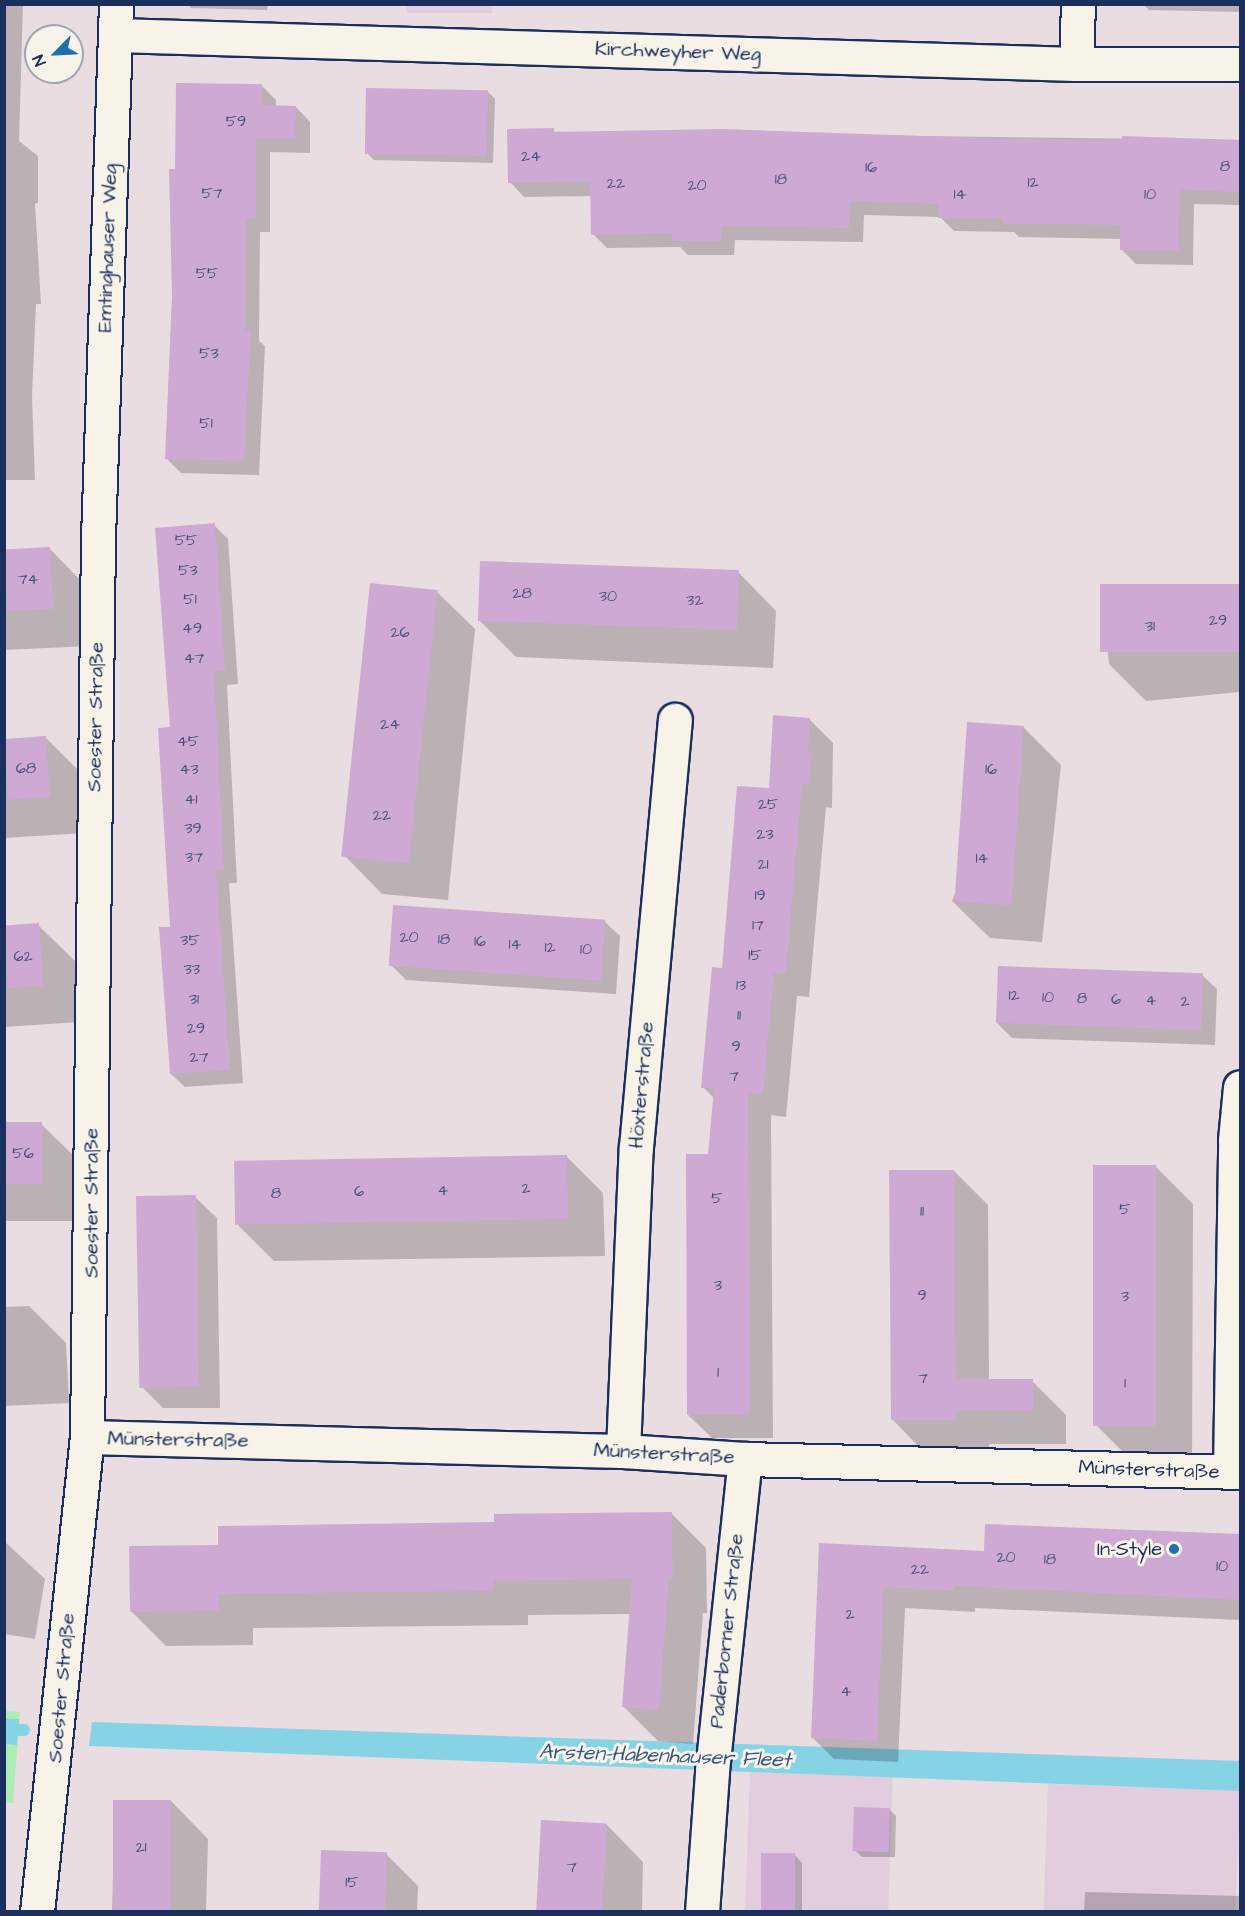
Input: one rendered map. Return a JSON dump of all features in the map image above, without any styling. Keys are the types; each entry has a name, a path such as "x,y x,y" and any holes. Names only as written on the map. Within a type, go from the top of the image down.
{"street":[{"path":"1076,64 1078,4"},
{"name":"Kirchweyher Weg","path":"116,20 1076,64 1240,64"},
{"name":"Emtinghauser Weg","path":"100,491 116,20"},
{"name":"Soester Straße","path":"36,1911 55,1766 87,1437 100,491"},
{"name":"Höxterstraße","path":"623,1451 636,1147 675,720"},
{"path":"1235,1472 1235,1140 1240,1086"},
{"name":"Münsterstraße","path":"87,1437 623,1451 745,1458 1235,1472"},
{"name":"Paderborner Straße","path":"702,1911 715,1739 745,1458"}],"shaded area":[{"path":"407,5 492,5 492,13 407,13"},
{"path":"750,1771 893,1776 888,1912 745,1912"},
{"path":"1048,1784 1240,1791 1236,1912 1044,1911"}],"green space":[{"path":"4,1711 20,1712 13,1803 5,1803"}],"water":[{"path":"4,1719 19,1719 17,1745 5,1744"},
{"path":"92,1722 1240,1761 1240,1791 89,1746"}],"building":[{"path":"176,83 262,84 262,105 296,106 295,139 256,138 256,218 246,218 245,330 251,330 244,461 165,459 172,297 169,169 175,169"},
{"path":"366,88 488,90 487,156 365,154"},
{"path":"554,128 554,132 722,129 982,138 1122,140 1122,136 1240,140 1240,192 1180,190 1179,251 1120,250 1120,225 1003,224 1003,218 938,218 938,204 850,201 849,228 721,226 721,241 672,241 672,233 591,235 590,182 508,183 507,129"},
{"path":"215,523 225,671 214,671 224,870 216,870 230,1070 170,1074 159,927 170,927 158,728 170,727 155,528"},
{"path":"50,547 53,609 7,611 4,549"},
{"path":"480,561 739,570 737,630 478,621"},
{"path":"370,583 438,590 409,864 341,856"},
{"path":"1100,584 1240,584 1240,652 1100,652"},
{"path":"773,715 810,718 808,751 812,751 809,785 802,784 786,973 774,973 763,1094 748,1092 750,1415 687,1415 686,1154 708,1154 714,1089 701,1088 712,967 722,968 737,786 769,788"},
{"path":"967,722 1024,726 1011,906 954,902"},
{"path":"46,736 50,797 8,800 4,739"},
{"path":"393,905 605,920 601,981 389,966"},
{"path":"39,923 43,986 8,988 4,925"},
{"path":"998,966 1203,973 1201,1030 996,1023"},
{"path":"4,1122 42,1122 42,1184 4,1184"},
{"path":"567,1155 568,1219 235,1225 234,1161"},
{"path":"1093,1165 1156,1165 1156,1426 1093,1426"},
{"path":"889,1170 954,1170 956,1379 1033,1379 1033,1411 956,1410 956,1420 891,1420"},
{"path":"196,1195 199,1387 139,1388 136,1196"},
{"path":"672,1512 673,1579 669,1579 659,1710 622,1707 632,1579 494,1581 494,1591 219,1594 219,1611 130,1612 129,1546 218,1545 218,1526 494,1522 494,1514"},
{"path":"985,1524 1240,1534 1240,1600 954,1586 954,1591 884,1587 877,1741 811,1738 819,1543 984,1551"},
{"path":"113,1800 171,1800 171,1911 113,1911"},
{"path":"854,1807 890,1808 888,1852 852,1851"},
{"path":"541,1820 607,1823 602,1912 536,1911"},
{"path":"321,1850 387,1852 385,1912 319,1911"},
{"path":"761,1853 795,1853 795,1911 761,1911"}],"waterway":[{"name":"Arsten-Habenhauser Fleet","path":"4,1729 24,1730"}],"place":[{"name":"In-Style","path":"1174,1549"}]}
